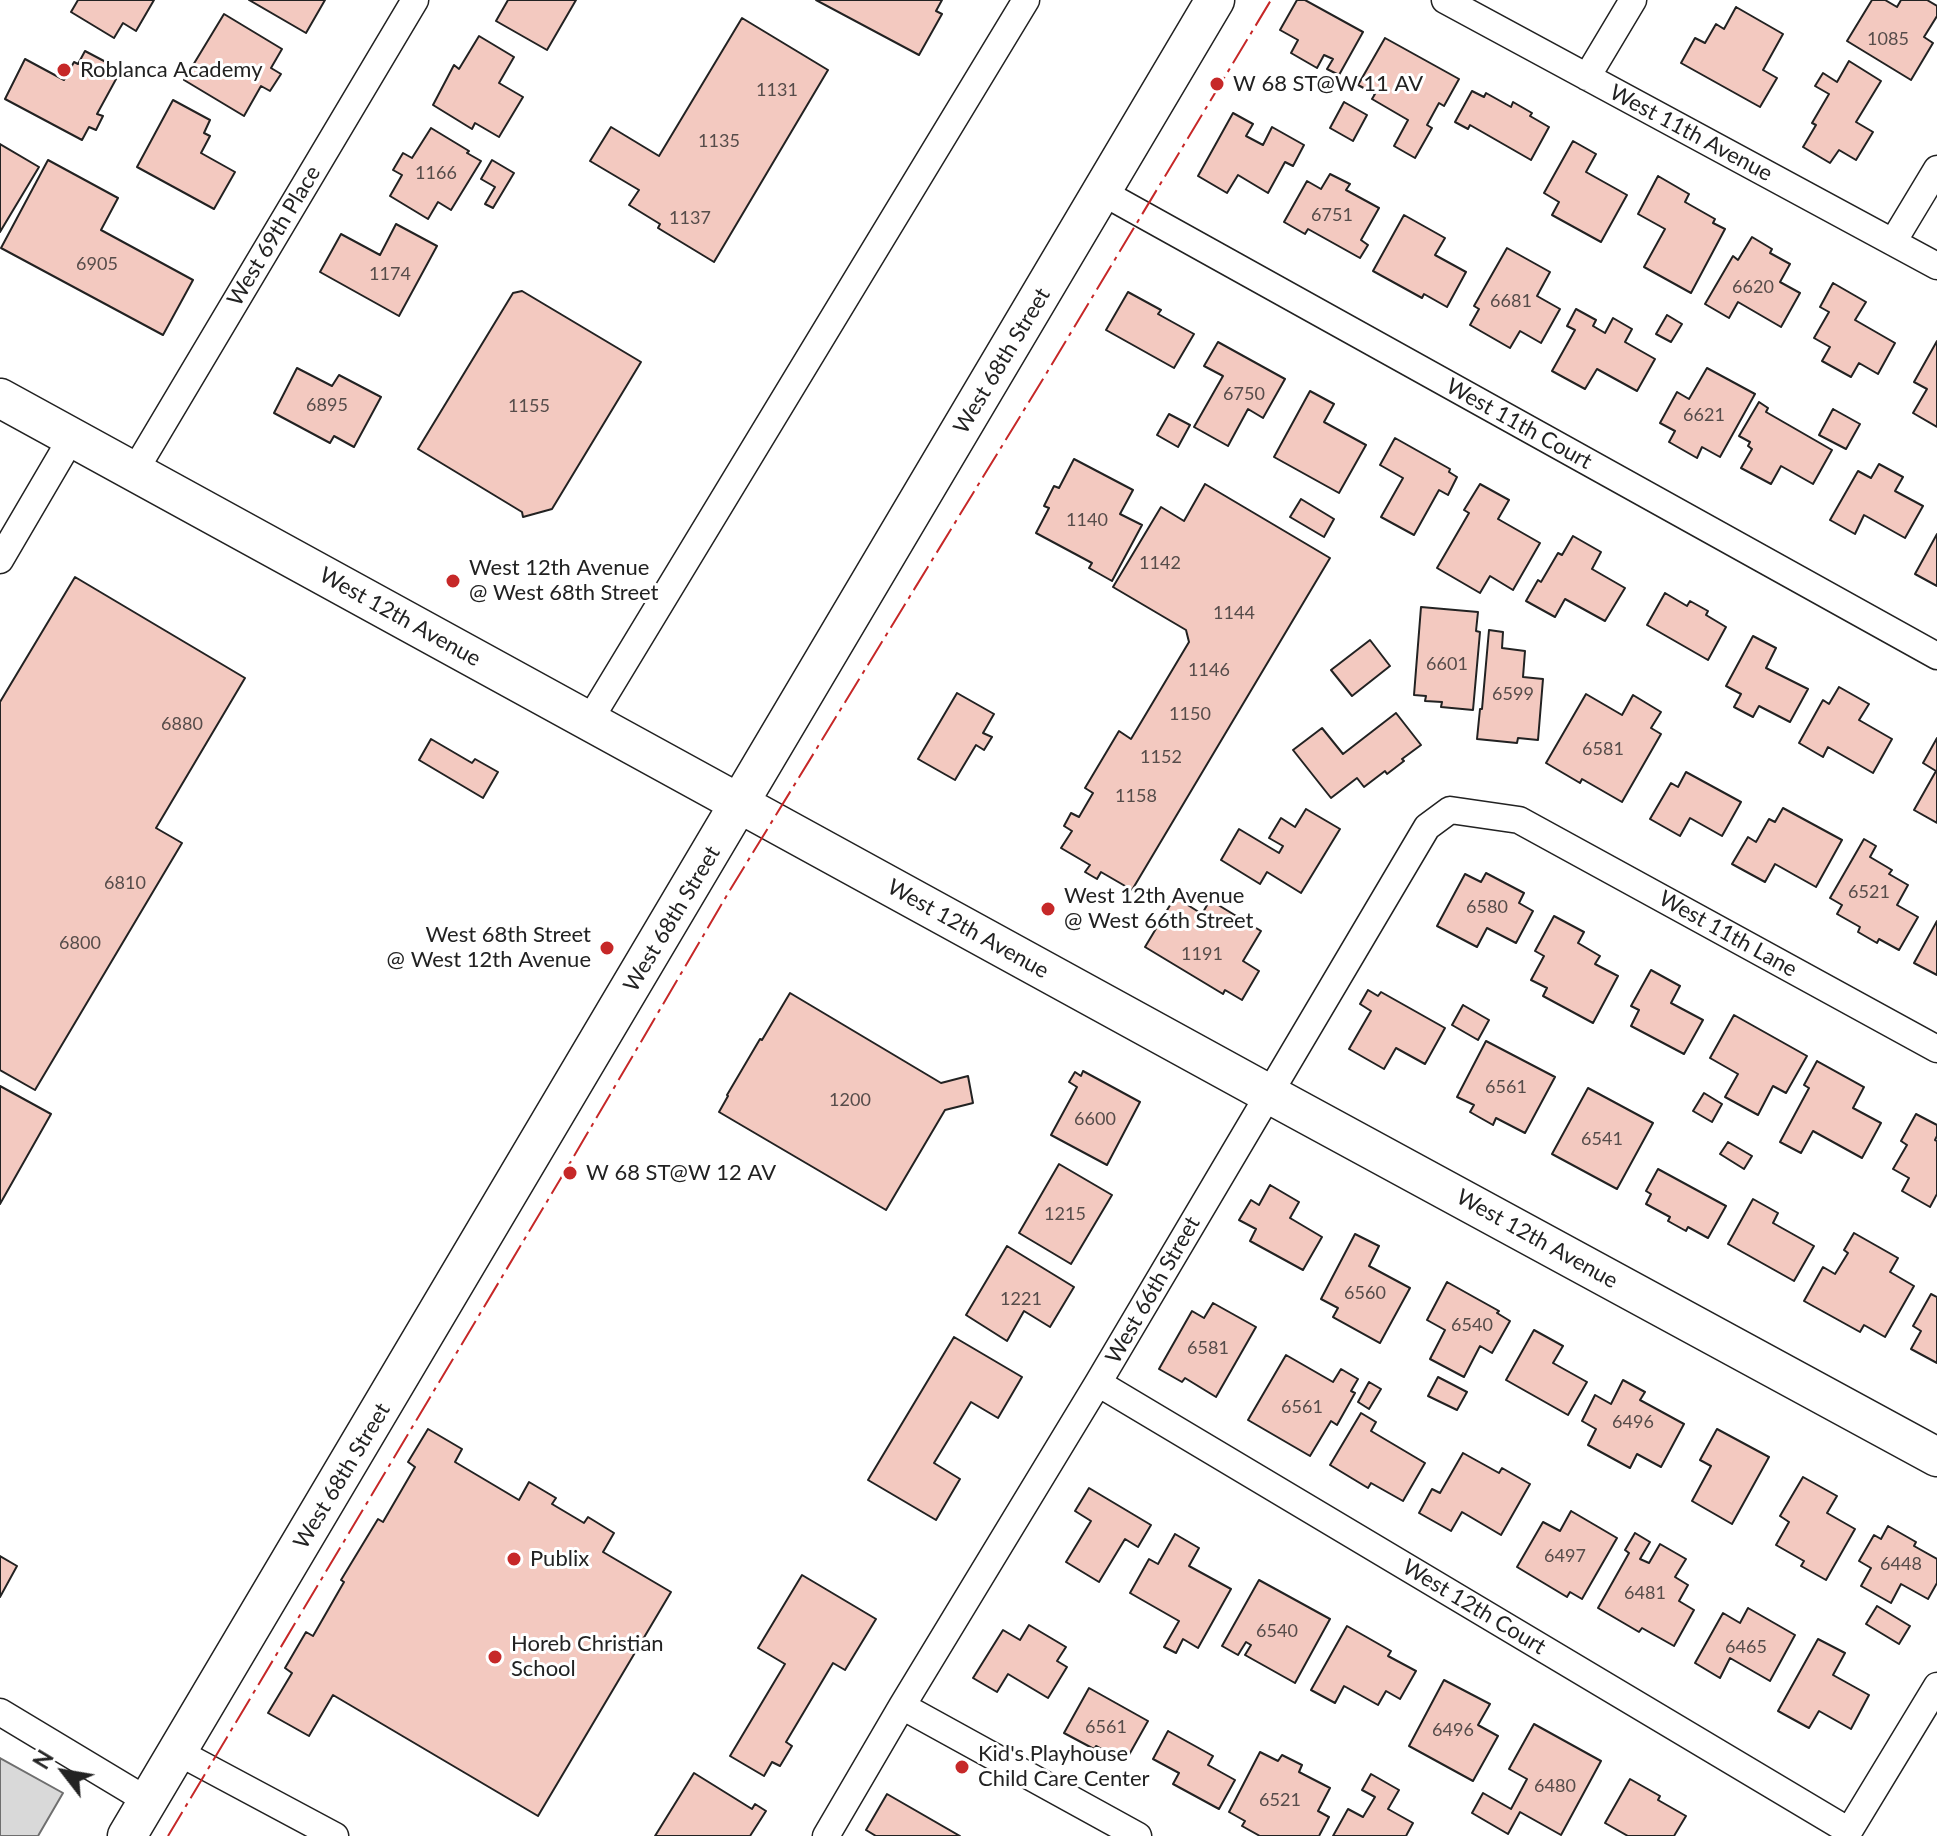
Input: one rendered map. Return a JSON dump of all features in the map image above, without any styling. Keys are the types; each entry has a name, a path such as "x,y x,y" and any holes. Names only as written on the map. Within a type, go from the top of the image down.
{"main road":[{"name":"West 68th Street","path":"127,1836 1215,0"},
{"name":"West 12th Avenue","path":"0,398 1937,1457"}],"street":[{"name":"West 69th Place","path":"134,472 415,0"},
{"path":"589,721 1026,0"},
{"name":"West 11th Avenue","path":"1445,0 1937,266"},
{"path":"1587,77 1633,0"},
{"path":"1893,242 1937,169"},
{"name":"West 11th Court","path":"1102,192 1937,656"},
{"path":"0,560 72,437"},
{"name":"West 66th Street","path":"826,1836 1427,827 1450,810 1519,820"},
{"name":"West 11th Lane","path":"1519,820 1937,1049"},
{"name":"West 12th Court","path":"1098,1383 1848,1834"},
{"path":"1848,1834 1937,1686"},
{"path":"902,1706 1138,1836"},
{"path":"0,1712 148,1801"},
{"path":"178,1752 335,1836"}],"shaded area":[{"path":"0,1758 63,1793 38,1836 0,1836"}],"building":[{"path":"78,0 154,0 136,31 123,23 114,38 71,12"},
{"path":"249,0 325,0 306,33"},
{"path":"508,0 576,0 547,50 496,21"},
{"path":"816,0 942,0 936,11 942,14 919,55"},
{"path":"1297,0 1305,0 1363,32 1339,75 1327,69 1333,59 1324,55 1317,68 1291,53 1298,40 1280,30"},
{"path":"1872,0 1885,0 1897,7 1901,0 1927,0 1937,6 1937,16 1924,37 1933,43 1911,80 1847,41"},
{"path":"1736,7 1783,34 1763,70 1777,78 1760,107 1681,63 1695,38 1705,43 1716,24 1724,29"},
{"path":"224,14 282,49 271,68 281,74 270,91 261,86 244,116 184,80"},
{"path":"742,18 828,70 714,262 658,228 660,224 629,205 639,190 590,161 611,127 659,156"},
{"path":"479,36 514,57 499,83 523,97 499,137 475,123 472,129 433,105 454,65 459,69"},
{"path":"1385,38 1459,79 1444,106 1439,103 1427,125 1432,128 1415,158 1394,146 1408,120 1372,99 1375,94 1358,85"},
{"path":"85,51 121,70 97,114 103,116 96,130 89,127 82,140 5,99 25,59 64,80 74,62 78,64"},
{"path":"1849,61 1881,81 1856,122 1873,132 1856,160 1839,150 1830,163 1803,147 1816,125 1812,123 1829,94 1815,86 1823,73 1837,82"},
{"path":"1472,91 1484,97 1486,93 1511,107 1513,102 1549,127 1531,160 1470,125 1468,129 1455,122"},
{"path":"173,100 210,120 204,133 210,136 201,153 235,172 214,209 137,167"},
{"path":"1344,102 1367,115 1353,141 1330,128"},
{"path":"1233,113 1253,124 1246,136 1263,145 1272,127 1304,145 1293,166 1285,162 1268,193 1238,175 1227,193 1198,176"},
{"path":"431,128 481,161 451,210 438,202 428,219 390,196 402,175 393,170 403,153 412,158"},
{"path":"1573,141 1596,154 1586,172 1627,195 1601,242 1552,215 1559,202 1544,193"},
{"path":"0,144 39,167 0,232"},
{"path":"48,160 118,198 101,230 193,280 163,335 1,248"},
{"path":"492,160 514,173 493,208 485,204 495,187 481,179"},
{"path":"1330,174 1350,184 1346,190 1379,208 1361,240 1368,245 1360,258 1308,229 1305,234 1284,222 1307,181 1321,189"},
{"path":"1658,176 1689,194 1685,202 1715,219 1713,223 1725,229 1691,293 1644,267 1665,229 1638,214"},
{"path":"1404,215 1445,238 1435,255 1466,272 1447,307 1424,294 1422,298 1373,271"},
{"path":"396,224 437,246 399,316 320,272 341,234 380,255"},
{"path":"1752,237 1772,249 1770,253 1790,264 1780,282 1800,293 1781,327 1738,302 1729,318 1705,304 1733,256 1738,260"},
{"path":"1507,248 1550,272 1537,296 1560,309 1541,343 1520,331 1510,348 1470,325 1479,309 1474,306"},
{"path":"1833,283 1866,302 1855,320 1895,343 1878,374 1859,363 1851,377 1822,361 1830,347 1814,338 1829,312 1820,307"},
{"path":"522,291 641,362 552,509 523,517 522,512 418,449 513,293"},
{"path":"1128,292 1161,310 1158,314 1194,334 1174,368 1106,330"},
{"path":"1576,309 1596,320 1593,326 1605,333 1613,318 1632,329 1625,342 1655,359 1637,391 1597,369 1585,389 1552,371 1575,330 1567,326"},
{"path":"1667,315 1682,324 1671,342 1656,334"},
{"path":"1937,341 1937,427 1913,413 1927,389 1914,382"},
{"path":"1218,342 1285,379 1263,418 1248,409 1228,446 1194,427 1223,376 1204,366"},
{"path":"297,368 332,386 339,375 381,397 354,447 334,436 330,443 274,413"},
{"path":"1707,368 1755,394 1720,457 1702,447 1697,458 1669,442 1675,431 1660,423 1677,392 1689,399"},
{"path":"1310,391 1334,404 1324,422 1366,445 1339,493 1274,457"},
{"path":"1759,402 1768,408 1766,412 1832,450 1813,484 1781,466 1771,484 1741,468 1752,449 1748,446 1750,442 1739,436"},
{"path":"1833,409 1860,424 1846,449 1819,435"},
{"path":"1169,414 1190,425 1178,447 1157,435"},
{"path":"1395,438 1450,469 1449,472 1457,477 1448,495 1439,490 1414,535 1381,517 1403,478 1380,465"},
{"path":"1074,459 1133,490 1120,514 1142,525 1112,581 1089,568 1092,563 1036,533 1049,508 1044,506 1054,486 1059,488"},
{"path":"1879,464 1903,477 1895,491 1923,506 1905,538 1864,515 1855,534 1830,520 1858,471 1871,478"},
{"path":"1205,484 1330,558 1132,890 1101,872 1097,879 1085,872 1090,865 1061,848 1072,831 1064,826 1071,813 1079,817 1093,793 1085,788 1119,731 1131,739 1189,642 1186,630 1113,587 1161,507 1184,521"},
{"path":"1480,484 1509,500 1498,519 1540,543 1513,590 1490,576 1480,593 1437,568 1469,513 1464,510"},
{"path":"1301,499 1334,519 1324,537 1290,517"},
{"path":"1937,534 1937,586 1915,574"},
{"path":"1573,536 1601,552 1592,569 1625,588 1605,621 1565,599 1555,617 1526,601 1538,580 1541,582 1558,553 1562,555"},
{"path":"75,577 245,678 156,828 182,843 35,1090 0,1070 0,702"},
{"path":"1665,593 1687,606 1690,601 1708,611 1706,615 1726,627 1708,660 1647,625"},
{"path":"1421,607 1478,612 1476,631 1480,632 1473,710 1441,707 1442,702 1425,701 1426,696 1414,695"},
{"path":"1489,630 1503,632 1502,648 1525,651 1523,677 1543,679 1538,740 1518,738 1517,743 1477,739"},
{"path":"1753,636 1776,648 1766,668 1808,689 1790,722 1759,706 1753,717 1734,707 1741,694 1726,686"},
{"path":"1370,640 1390,666 1352,696 1331,670"},
{"path":"1839,687 1869,704 1859,720 1892,739 1873,773 1828,747 1823,757 1799,743 1823,700 1829,704"},
{"path":"957,693 994,714 983,733 992,737 984,750 976,745 955,780 918,759"},
{"path":"1586,694 1622,715 1633,695 1661,712 1651,728 1661,734 1622,802 1546,763"},
{"path":"1396,713 1421,745 1387,774 1385,771 1364,787 1357,778 1331,798 1293,750 1322,728 1343,754"},
{"path":"1937,738 1937,823 1914,810 1936,771 1923,763"},
{"path":"431,739 472,763 475,759 498,772 483,798 419,760"},
{"path":"1686,772 1741,802 1722,836 1690,818 1680,836 1650,819 1671,783 1678,787"},
{"path":"1783,808 1842,840 1816,887 1775,864 1765,882 1732,864 1748,837 1756,842 1769,819 1775,822"},
{"path":"1306,809 1340,829 1301,893 1267,872 1260,884 1221,860 1239,829 1279,853 1283,846 1269,838 1281,818 1295,827"},
{"path":"1864,839 1876,846 1870,857 1892,870 1889,874 1908,885 1897,905 1918,917 1899,950 1879,939 1877,943 1858,932 1860,927 1837,914 1842,905 1830,898"},
{"path":"1486,873 1524,893 1519,903 1533,911 1516,943 1487,928 1477,947 1437,926 1465,874 1481,882"},
{"path":"1175,897 1202,914 1210,900 1261,931 1243,961 1259,971 1242,1000 1225,990 1223,994 1145,947"},
{"path":"1554,916 1584,932 1578,943 1600,956 1595,964 1618,976 1593,1023 1543,996 1547,988 1531,980 1544,956 1535,951"},
{"path":"1937,921 1937,975 1914,963"},
{"path":"1651,970 1680,986 1671,1003 1703,1020 1684,1054 1631,1026 1639,1010 1631,1006"},
{"path":"1368,990 1378,996 1381,992 1445,1028 1425,1064 1396,1048 1384,1069 1349,1049 1371,1011 1360,1004"},
{"path":"790,993 941,1083 968,1076 973,1103 945,1110 886,1210 719,1112"},
{"path":"1463,1005 1489,1020 1478,1040 1452,1025"},
{"path":"1734,1015 1807,1056 1786,1093 1773,1086 1758,1115 1725,1097 1738,1074 1710,1058"},
{"path":"1486,1041 1555,1077 1525,1133 1496,1118 1493,1125 1470,1112 1474,1105 1457,1097"},
{"path":"1817,1061 1864,1087 1853,1108 1881,1123 1862,1158 1813,1131 1801,1153 1780,1142 1809,1088 1804,1085"},
{"path":"1083,1071 1140,1102 1107,1165 1051,1135 1077,1087 1069,1082 1075,1072 1081,1076"},
{"path":"0,1086 51,1114 0,1204"},
{"path":"1588,1088 1653,1123 1617,1189 1552,1154"},
{"path":"1704,1093 1722,1104 1712,1122 1693,1111"},
{"path":"1916,1114 1937,1125 1937,1194 1930,1207 1902,1191 1909,1178 1893,1169 1907,1145 1901,1141"},
{"path":"1728,1142 1752,1156 1744,1169 1720,1154"},
{"path":"1059,1164 1112,1195 1071,1264 1019,1233"},
{"path":"1658,1169 1726,1206 1708,1238 1688,1227 1686,1231 1668,1221 1670,1217 1646,1204 1651,1194 1646,1191"},
{"path":"1270,1185 1299,1202 1290,1218 1322,1237 1303,1270 1250,1241 1256,1229 1239,1220 1251,1200 1259,1205"},
{"path":"1753,1199 1778,1213 1773,1223 1814,1246 1794,1281 1728,1244"},
{"path":"1854,1233 1898,1258 1890,1272 1914,1286 1885,1337 1864,1325 1860,1332 1804,1301 1823,1267 1835,1274 1848,1253 1844,1250"},
{"path":"1355,1234 1379,1246 1369,1266 1410,1288 1380,1343 1333,1317 1338,1308 1321,1299"},
{"path":"1007,1246 1074,1287 1050,1327 1024,1311 1007,1341 966,1315"},
{"path":"1447,1282 1499,1311 1497,1313 1510,1321 1492,1353 1480,1346 1464,1377 1430,1359 1445,1330 1427,1320"},
{"path":"1931,1294 1937,1297 1937,1363 1911,1349 1921,1331 1913,1326"},
{"path":"1213,1303 1256,1327 1216,1397 1185,1378 1182,1382 1159,1369 1192,1311 1204,1318"},
{"path":"1534,1330 1563,1346 1553,1363 1587,1382 1568,1415 1506,1380"},
{"path":"954,1337 1022,1377 998,1418 971,1402 934,1463 960,1479 936,1520 868,1480"},
{"path":"1286,1355 1333,1382 1341,1369 1358,1379 1351,1391 1355,1393 1337,1425 1331,1421 1310,1456 1248,1420"},
{"path":"1438,1377 1467,1392 1457,1410 1428,1396"},
{"path":"1623,1380 1645,1392 1640,1400 1684,1424 1661,1467 1637,1454 1630,1468 1588,1445 1596,1429 1582,1421 1595,1395 1611,1404"},
{"path":"1369,1382 1381,1389 1369,1409 1358,1402"},
{"path":"1361,1413 1376,1422 1371,1431 1425,1463 1403,1501 1371,1483 1368,1488 1330,1465"},
{"path":"428,1429 462,1449 455,1462 519,1500 529,1482 556,1498 552,1504 584,1523 588,1517 614,1533 603,1552 671,1592 538,1816 333,1695 309,1736 268,1713 292,1673 285,1668 306,1632 313,1636 344,1582 341,1580 378,1519 383,1522 415,1467 408,1462"},
{"path":"1717,1429 1769,1457 1732,1524 1692,1501 1711,1466 1700,1460"},
{"path":"1463,1453 1499,1473 1502,1468 1530,1484 1501,1535 1462,1512 1451,1531 1419,1513 1432,1489 1440,1493"},
{"path":"1803,1477 1837,1496 1827,1513 1855,1529 1826,1580 1801,1566 1804,1561 1776,1545 1789,1522 1780,1516"},
{"path":"1089,1488 1151,1525 1138,1547 1125,1539 1099,1582 1066,1562 1091,1521 1075,1511"},
{"path":"1571,1511 1617,1538 1582,1599 1570,1592 1567,1597 1517,1567 1543,1522 1560,1531"},
{"path":"1888,1526 1937,1559 1937,1583 1928,1599 1901,1584 1891,1603 1861,1586 1871,1568 1859,1561 1874,1535 1881,1539"},
{"path":"1635,1533 1650,1542 1640,1559 1649,1563 1660,1544 1686,1559 1675,1577 1688,1585 1679,1601 1694,1610 1674,1646 1642,1628 1639,1632 1598,1608 1629,1553 1625,1550"},
{"path":"1175,1534 1199,1548 1189,1566 1231,1589 1198,1648 1183,1639 1176,1653 1164,1647 1179,1621 1130,1593 1149,1559 1158,1564"},
{"path":"0,1556 17,1566 0,1597"},
{"path":"802,1575 876,1619 845,1670 833,1663 786,1742 792,1746 780,1766 772,1762 764,1776 730,1756 785,1664 758,1648"},
{"path":"1259,1580 1330,1619 1295,1683 1245,1655 1251,1645 1246,1642 1238,1655 1222,1646"},
{"path":"1877,1606 1910,1626 1899,1644 1866,1624"},
{"path":"1748,1608 1795,1635 1770,1681 1730,1658 1720,1678 1695,1663 1723,1613 1740,1623"},
{"path":"1029,1625 1066,1647 1057,1661 1067,1667 1048,1698 1008,1674 997,1692 973,1678 1003,1630 1020,1640"},
{"path":"1347,1626 1391,1651 1388,1656 1416,1671 1400,1699 1386,1691 1378,1705 1344,1686 1335,1703 1311,1690"},
{"path":"1818,1639 1845,1653 1833,1675 1869,1695 1851,1729 1819,1711 1809,1728 1778,1711"},
{"path":"1444,1680 1490,1704 1478,1725 1498,1736 1473,1781 1409,1746"},
{"path":"1089,1688 1148,1721 1125,1762 1064,1733"},
{"path":"1534,1724 1601,1761 1561,1835 1520,1812 1508,1834 1472,1813 1483,1793 1511,1809 1527,1779 1509,1769"},
{"path":"1168,1731 1213,1756 1208,1765 1235,1780 1219,1809 1173,1784 1179,1773 1153,1759"},
{"path":"1260,1752 1278,1761 1282,1755 1302,1765 1299,1772 1330,1788 1318,1811 1329,1817 1319,1836 1260,1836 1242,1826 1245,1821 1229,1812"},
{"path":"694,1773 752,1809 755,1804 766,1811 750,1836 655,1836"},
{"path":"1371,1774 1399,1790 1388,1809 1413,1823 1406,1836 1333,1836 1348,1809 1363,1817 1375,1797 1362,1790"},
{"path":"1630,1779 1686,1816 1674,1836 1628,1836 1605,1823"},
{"path":"887,1794 960,1836 876,1836 866,1830"}],"power":[{"path":"168,1836 730,890 1271,0"}],"place":[{"name":"Roblanca Academy","path":"64,70"},
{"name":"W 68 ST@W 11 AV","path":"1217,84"},
{"name":"West 12th Avenue @ West 68th Street","path":"453,581"},
{"name":"West 12th Avenue @ West 66th Street","path":"1048,909"},
{"name":"West 68th Street @ West 12th Avenue","path":"607,948"},
{"name":"W 68 ST@W 12 AV","path":"570,1173"},
{"name":"Publix","path":"514,1559"},
{"name":"Horeb Christian School","path":"495,1657"},
{"name":"Kid's Playhouse Child Care Center","path":"962,1767"}]}
